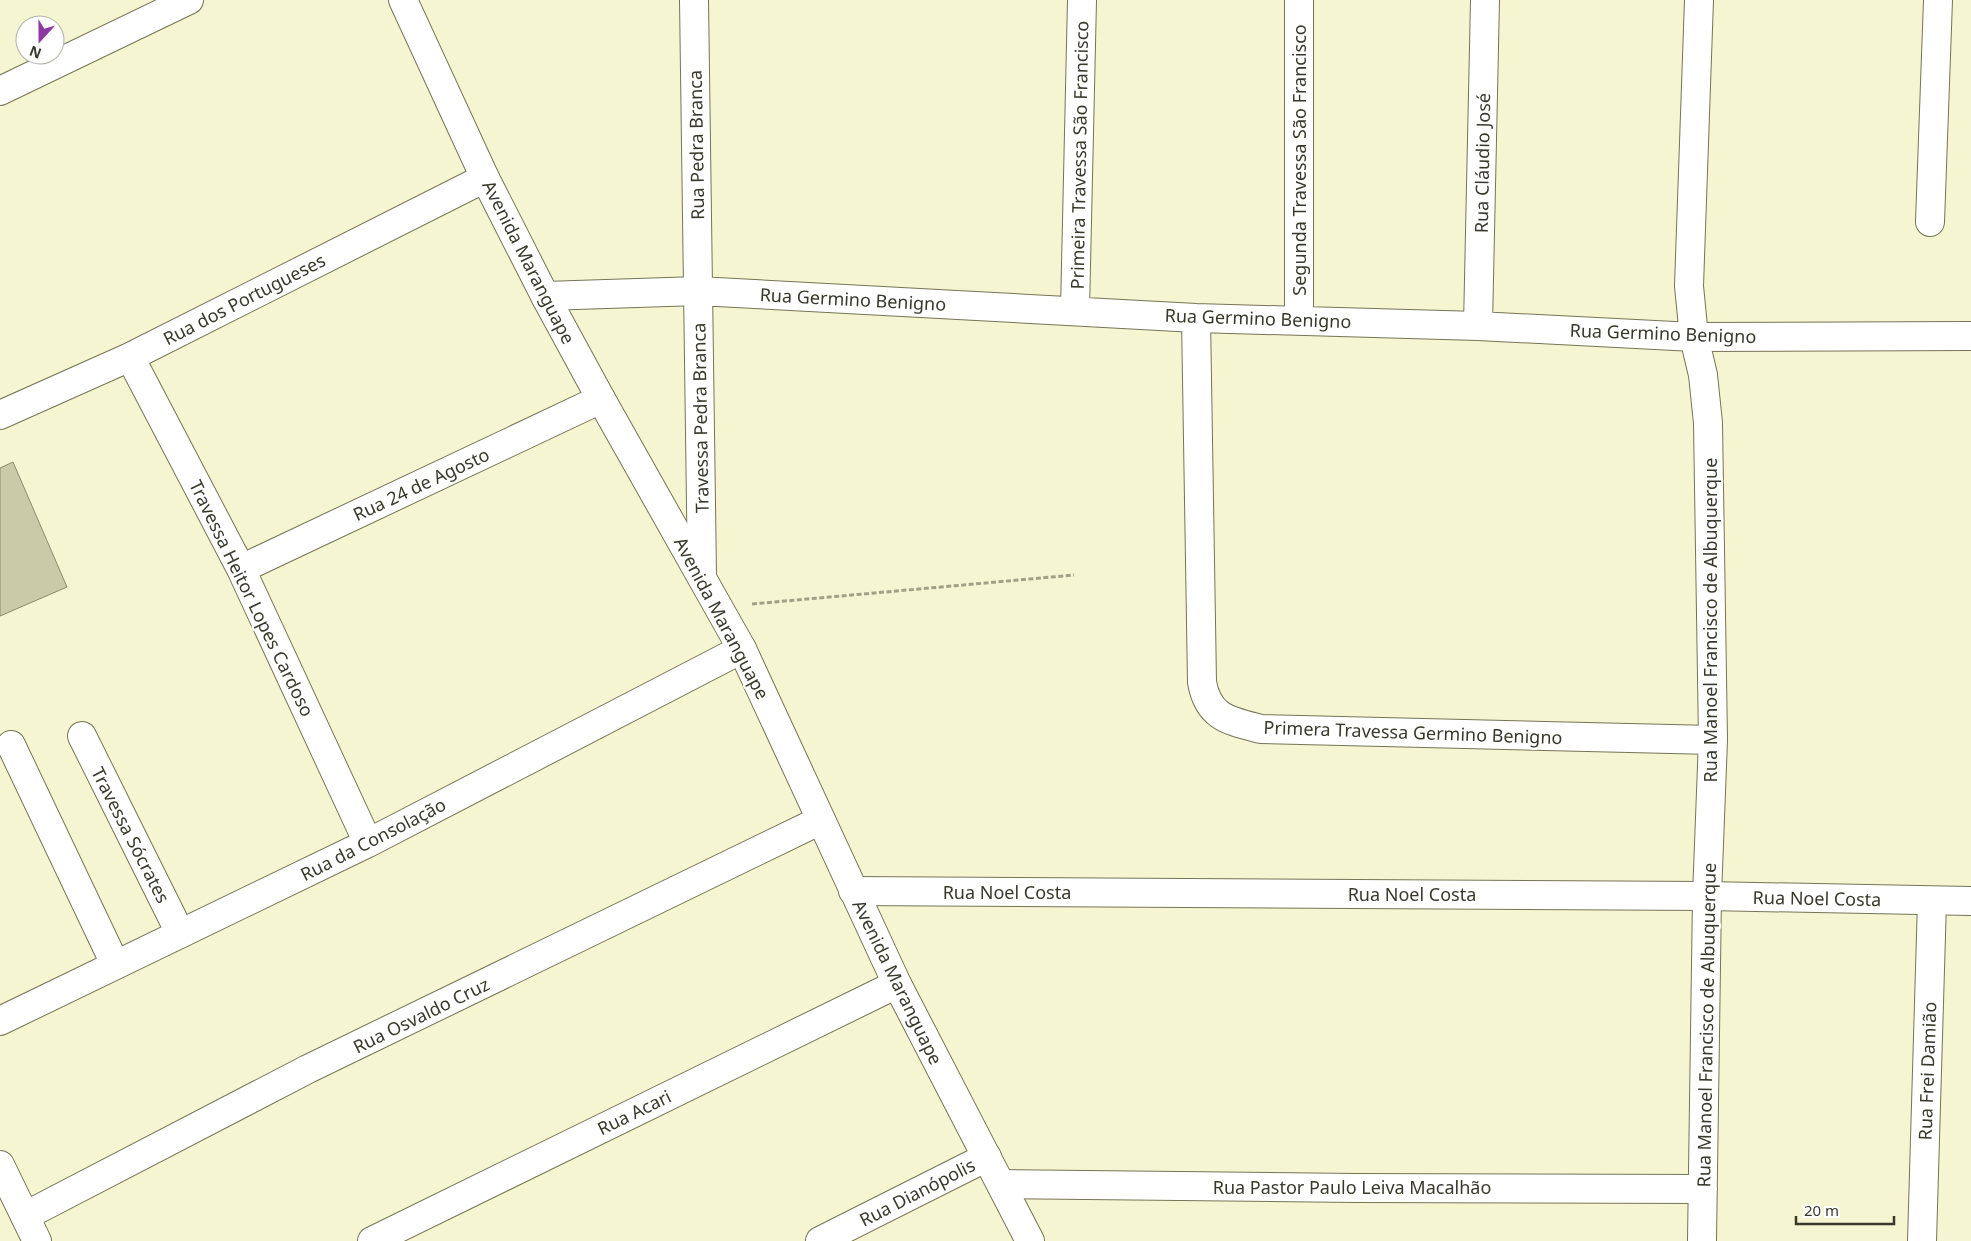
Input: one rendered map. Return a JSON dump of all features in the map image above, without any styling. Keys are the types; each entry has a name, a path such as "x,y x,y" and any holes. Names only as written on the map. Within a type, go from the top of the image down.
{"street":[{"path":"0,91 189,0"},
{"name":"Avenida Maranguape","path":"404,0 485,178 545,296 600,399 742,648 852,891 897,984 1030,1241"},
{"name":"Rua Pedra Branca","path":"694,0 698,291"},
{"name":"Primeira Travessa São Francisco","path":"1075,310 1082,0"},
{"name":"Segunda Travessa São Francisco","path":"1299,0 1299,320"},
{"name":"Rua Cláudio José","path":"1478,326 1485,0"},
{"name":"Rua Manoel Francisco de Albuquerque","path":"1699,0 1689,286 1694,337 1703,375 1708,423 1713,740 1707,896 1702,1241"},
{"path":"1930,222 1938,0"},
{"name":"Rua dos Portugueses","path":"0,415 130,357 485,178"},
{"name":"Rua Germino Benigno","path":"545,296 698,291 1196,318 1478,326 1694,337 1971,336"},
{"name":"Travessa Pedra Branca","path":"698,291 702,576"},
{"name":"Primera Travessa Germino Benigno","path":"1196,318 1202,682 1205,700 1214,710 1231,721 1261,729 1713,740"},
{"name":"Travessa Heitor Lopes Cardoso","path":"130,357 242,569 368,843"},
{"name":"Rua 24 de Agosto","path":"242,569 600,399"},
{"name":"Rua da Consolação","path":"0,1022 115,964 368,843 742,648"},
{"name":"Travessa Sócrates","path":"82,736 180,933"},
{"path":"11,745 115,964"},
{"name":"Rua Osvaldo Cruz","path":"25,1216 308,1069 821,820"},
{"name":"Rua Noel Costa","path":"852,891 1707,896 1971,901"},
{"name":"Rua Frei Damião","path":"1922,1241 1932,901"},
{"name":"Rua Acari","path":"372,1241 897,984"},
{"name":"Rua Dianópolis","path":"820,1241 987,1157"},
{"path":"0,1165 37,1241"},
{"name":"Rua Pastor Paulo Leiva Macalhão","path":"1001,1184 1355,1188 1702,1188"}],"path":[{"path":"719,607 1074,575"}],"building":[{"path":"13,462 67,587 0,616 0,468"}]}
